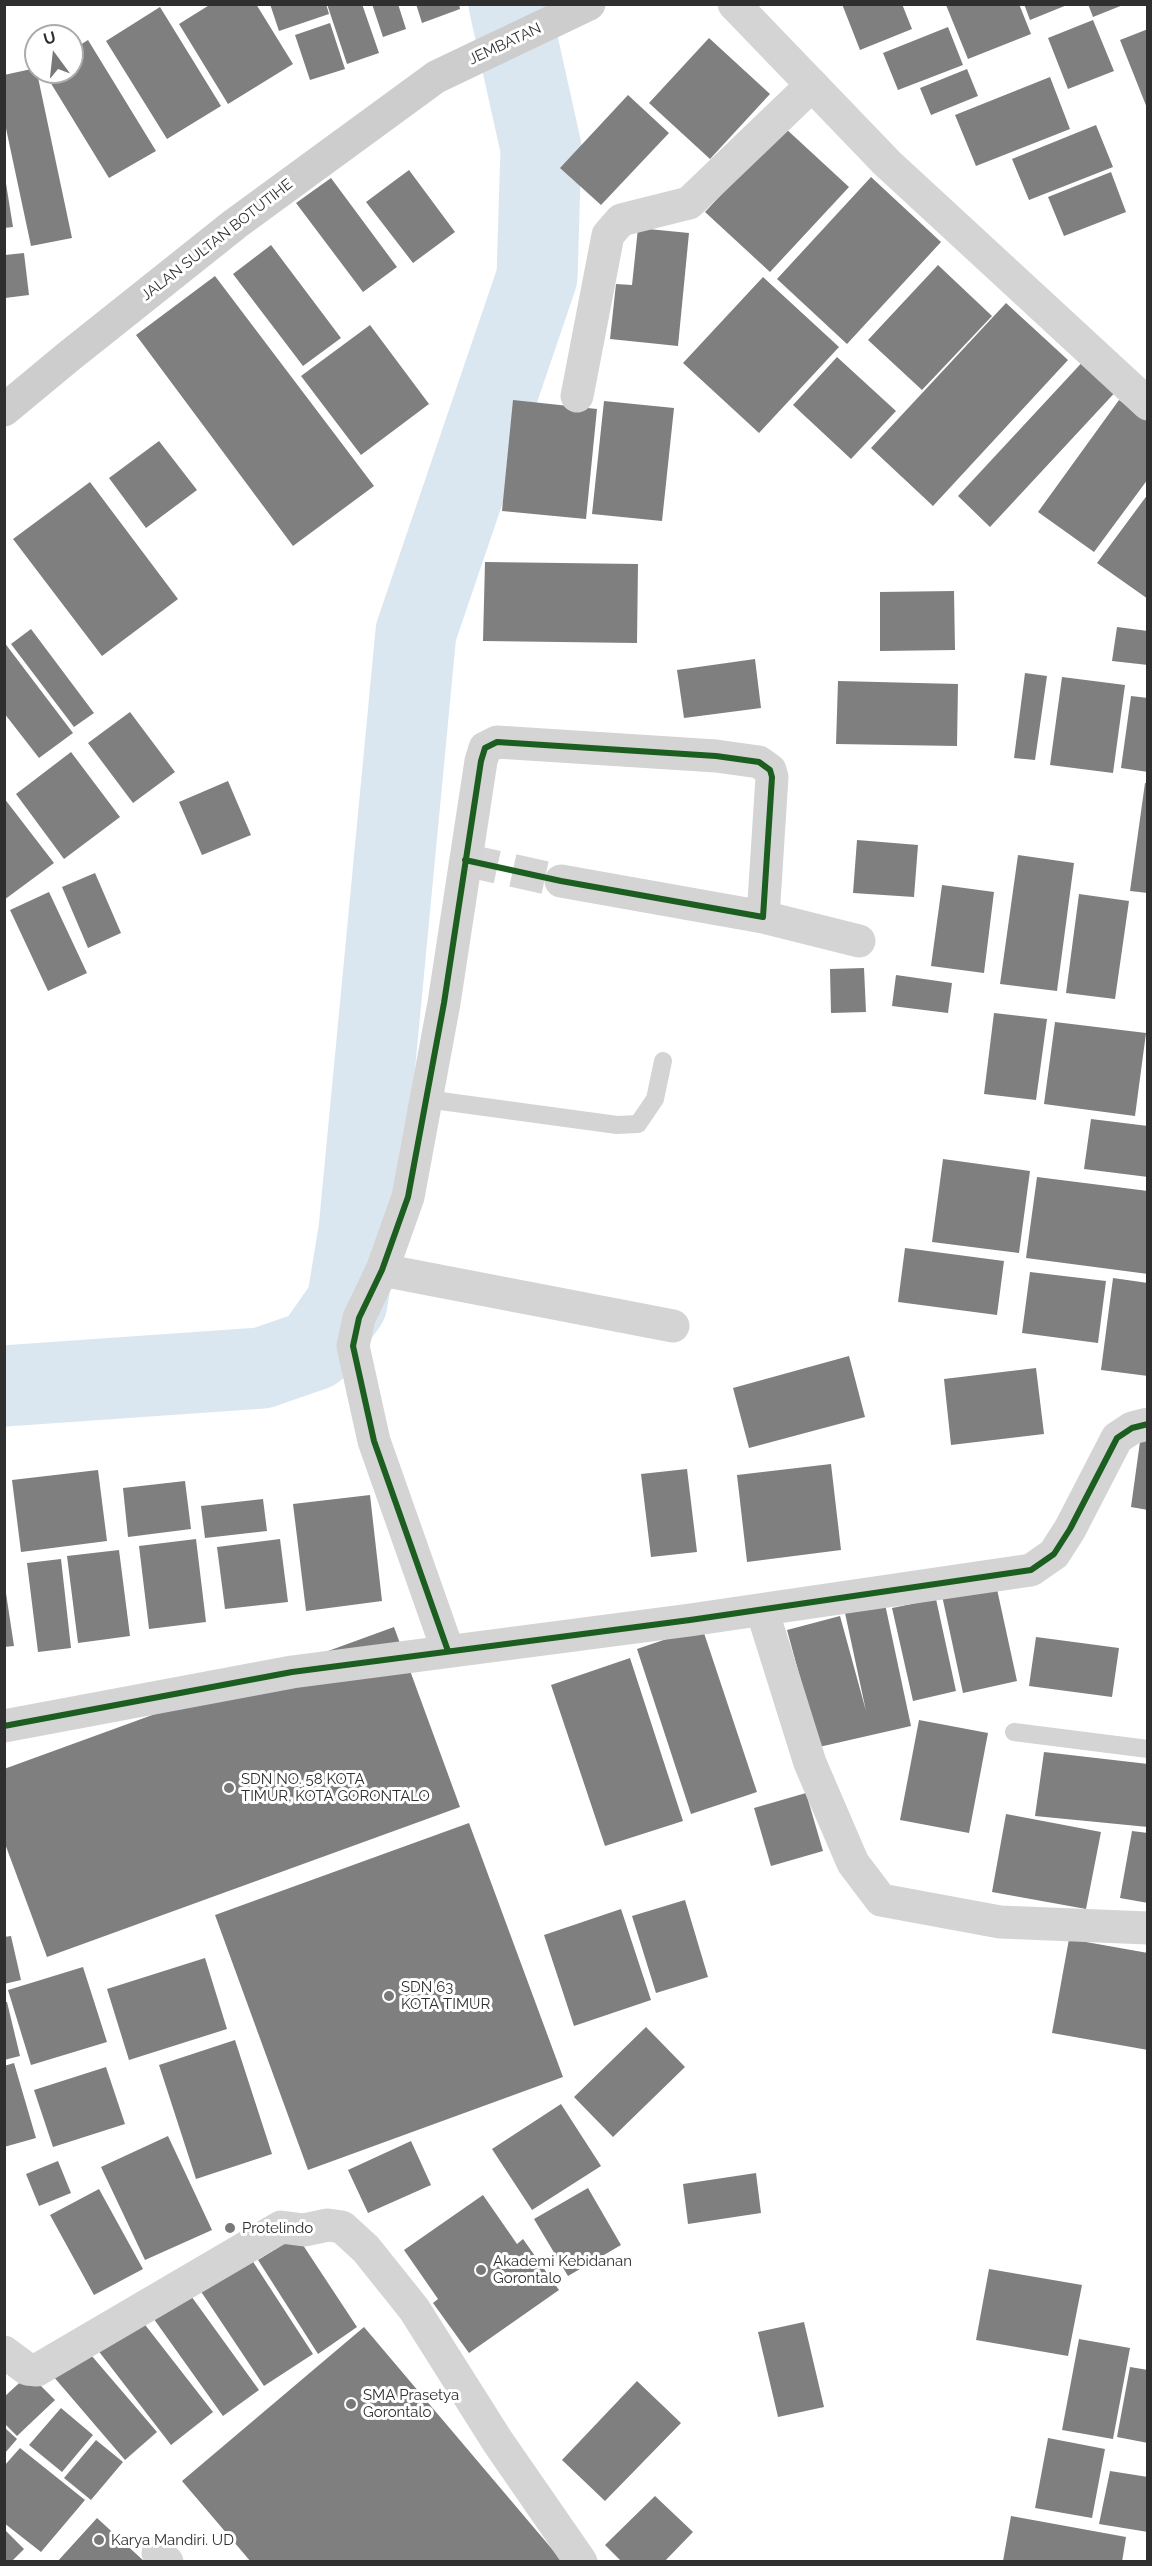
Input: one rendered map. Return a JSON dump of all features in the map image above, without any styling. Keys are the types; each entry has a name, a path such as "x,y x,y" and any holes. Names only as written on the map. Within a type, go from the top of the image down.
{"main road":[{"name":"JEMBATAN","path":"436,77 582,8"},
{"name":"JALAN SULTAN BOTUTIHE","path":"4,410 235,224 436,77"}],"street":[{"path":"734,4 887,163 1148,404"},
{"path":"577,396 608,235 621,220 689,203 812,85"},
{"path":"448,1652 374,1441 354,1346 359,1318 382,1270 408,1197 445,992 481,761 485,748 497,742 716,756 759,762 770,770 772,777 763,917"},
{"path":"561,881 763,917 859,941"},
{"path":"382,1270 673,1326"},
{"path":"4,1726 292,1672 762,1610 1031,1570 1054,1554 1117,1438 1132,1428 1148,1424"},
{"path":"762,1610 810,1763 853,1863 881,1900 1000,1922 1148,1928"},
{"path":"4,2352 27,2369 37,2370 281,2227 304,2230 328,2225 342,2228 366,2250 414,2309 498,2442 581,2562"}],"lane":[{"path":"426,1099 617,1125 638,1124 655,1099 663,1061"},
{"path":"1014,1732 1148,1749"}],"building":[{"path":"211,4 256,4 293,64 228,104 179,24"},
{"path":"270,4 326,4 329,14 279,31"},
{"path":"327,4 362,4 379,53 347,64"},
{"path":"372,4 398,4 406,29 383,37"},
{"path":"416,4 459,4 460,9 422,23"},
{"path":"842,4 902,4 912,29 860,50"},
{"path":"1019,4 1031,34 968,59 946,5"},
{"path":"1024,4 1067,4 1067,5 1030,20"},
{"path":"1088,4 1123,4 1123,5 1093,17"},
{"path":"160,7 221,106 167,139 106,41"},
{"path":"1093,20 1114,71 1068,89 1048,38"},
{"path":"330,23 345,69 310,80 295,35"},
{"path":"948,27 963,65 898,90 883,53"},
{"path":"1148,29 1148,108 1147,108 1120,40"},
{"path":"709,38 770,94 710,159 649,103"},
{"path":"88,40 156,151 109,178 51,84 84,84 84,42"},
{"path":"967,69 978,96 931,115 920,88"},
{"path":"24,71 24,84 39,84 72,238 31,246 4,119 4,75"},
{"path":"1050,77 1070,129 976,166 955,115"},
{"path":"628,95 669,133 601,205 560,168"},
{"path":"1096,125 1113,167 1029,200 1012,159"},
{"path":"784,127 849,187 770,272 705,212"},
{"path":"409,170 455,232 413,263 366,202"},
{"path":"4,171 13,227 4,228"},
{"path":"1111,172 1126,212 1064,236 1048,197"},
{"path":"871,177 941,242 847,344 777,279"},
{"path":"331,178 397,267 363,292 296,203"},
{"path":"638,228 689,233 678,346 610,339 616,284 632,285"},
{"path":"271,245 341,338 303,366 233,274"},
{"path":"24,253 29,295 5,298 5,255"},
{"path":"938,265 992,316 922,390 868,340"},
{"path":"215,276 374,486 293,546 136,335"},
{"path":"763,277 839,347 759,433 683,363"},
{"path":"1006,303 1068,360 933,506 871,448"},
{"path":"370,325 429,404 361,455 301,376"},
{"path":"1088,356 1121,386 990,527 958,496"},
{"path":"837,357 896,411 851,459 793,405"},
{"path":"513,400 597,409 586,519 502,511"},
{"path":"1119,400 1148,419 1148,479 1094,552 1038,512"},
{"path":"604,401 674,408 662,521 592,514"},
{"path":"159,441 197,490 146,528 109,478"},
{"path":"90,482 178,599 102,656 13,539"},
{"path":"1148,494 1148,599 1097,563"},
{"path":"485,562 638,564 637,643 483,641"},
{"path":"954,591 955,650 880,651 880,592"},
{"path":"1117,627 1148,631 1148,665 1112,661"},
{"path":"31,629 94,713 74,727 11,644"},
{"path":"4,642 73,733 39,758 4,713"},
{"path":"755,659 761,708 684,718 677,670"},
{"path":"1025,673 1047,676 1035,760 1014,758"},
{"path":"1062,677 1125,685 1113,773 1050,765"},
{"path":"838,681 958,684 957,746 836,744"},
{"path":"1131,696 1148,698 1148,772 1121,768"},
{"path":"130,712 175,772 133,803 88,743"},
{"path":"71,752 120,817 64,859 16,794"},
{"path":"228,781 251,835 202,855 179,802"},
{"path":"1145,783 1148,783 1148,893 1130,891"},
{"path":"4,798 54,863 4,900"},
{"path":"857,840 918,845 914,897 853,893"},
{"path":"1018,855 1074,863 1057,991 1000,984"},
{"path":"95,873 121,933 88,948 62,887"},
{"path":"942,885 994,892 984,973 931,966"},
{"path":"49,892 87,973 48,991 10,910"},
{"path":"1079,894 1129,901 1115,999 1066,993"},
{"path":"864,968 866,1012 831,1013 830,969"},
{"path":"896,975 952,983 948,1013 892,1006"},
{"path":"994,1013 1047,1019 1036,1100 984,1094"},
{"path":"1055,1022 1146,1033 1135,1116 1044,1104"},
{"path":"1091,1119 1148,1126 1148,1177 1084,1169"},
{"path":"943,1159 1030,1171 1019,1253 932,1242"},
{"path":"1037,1177 1148,1191 1148,1274 1026,1258"},
{"path":"905,1248 1004,1261 997,1315 898,1302"},
{"path":"1030,1272 1106,1281 1098,1343 1022,1333"},
{"path":"1113,1278 1148,1283 1148,1376 1101,1370"},
{"path":"849,1356 865,1417 749,1448 733,1388"},
{"path":"1036,1368 1044,1434 951,1445 944,1379"},
{"path":"1142,1427 1148,1428 1148,1510 1131,1507"},
{"path":"831,1464 841,1550 747,1562 737,1475"},
{"path":"687,1469 697,1552 651,1557 641,1474"},
{"path":"98,1470 107,1541 21,1552 12,1480"},
{"path":"185,1481 191,1529 128,1537 123,1488"},
{"path":"370,1495 382,1601 306,1611 293,1504"},
{"path":"263,1499 267,1531 205,1538 201,1506"},
{"path":"196,1539 206,1622 149,1629 139,1546"},
{"path":"280,1539 288,1602 225,1609 217,1547"},
{"path":"119,1550 130,1636 78,1643 67,1556"},
{"path":"61,1559 71,1648 38,1652 27,1563"},
{"path":"4,1580 14,1646 4,1647"},
{"path":"995,1580 1017,1681 963,1693 941,1591"},
{"path":"936,1599 956,1691 913,1701 892,1608"},
{"path":"885,1604 911,1726 819,1747 787,1630 840,1616 866,1711 845,1613"},
{"name":"SDN NO. 58 KOTA TIMUR, KOTA GORONTALO","path":"394,1627 460,1807 47,1957 4,1841 4,1769"},
{"path":"702,1627 757,1792 691,1814 637,1649"},
{"path":"1036,1637 1119,1648 1112,1697 1029,1686"},
{"path":"630,1658 683,1821 605,1846 551,1685"},
{"path":"919,1720 988,1733 969,1833 900,1820"},
{"path":"1044,1752 1148,1764 1148,1827 1035,1816"},
{"path":"806,1793 823,1851 771,1866 754,1808"},
{"path":"1006,1814 1101,1832 1086,1909 992,1892"},
{"name":"SDN 63 KOTA TIMUR","path":"469,1823 563,2077 308,2170 215,1915"},
{"path":"1132,1831 1148,1833 1148,1903 1120,1898"},
{"path":"685,1900 708,1977 656,1993 632,1916"},
{"path":"621,1909 651,2000 574,2026 544,1935"},
{"path":"11,1936 21,1980 4,1984 4,1937"},
{"path":"1069,1939 1148,1953 1148,2050 1052,2033"},
{"path":"205,1958 227,2029 129,2060 107,1989"},
{"path":"83,1967 107,2042 31,2065 8,1990"},
{"path":"4,2002 7,2002 20,2056 4,2060"},
{"path":"646,2027 685,2067 613,2137 574,2097"},
{"path":"235,2040 272,2154 196,2179 159,2065"},
{"path":"14,2063 36,2138 4,2147 4,2066"},
{"path":"106,2067 125,2124 53,2147 34,2090"},
{"path":"561,2104 601,2166 532,2210 492,2149"},
{"path":"168,2136 212,2230 145,2260 101,2167"},
{"path":"411,2141 431,2185 368,2213 348,2170"},
{"path":"58,2161 71,2193 39,2206 26,2174"},
{"path":"756,2173 761,2213 688,2224 683,2184"},
{"path":"588,2188 621,2245 568,2276 534,2219"},
{"path":"99,2189 143,2269 94,2295 50,2215"},
{"name":"Akademi Kebidanan Gorontalo","path":"483,2195 517,2244 523,2239 559,2290 469,2353 433,2303 438,2299 404,2250"},
{"path":"297,2236 357,2327 318,2354 258,2260"},
{"path":"248,2254 313,2354 264,2386 198,2287"},
{"path":"989,2269 1082,2285 1068,2356 976,2340"},
{"path":"186,2289 259,2390 223,2416 151,2315"},
{"path":"139,2317 213,2412 171,2445 97,2349"},
{"path":"804,2322 824,2407 778,2417 758,2332"},
{"name":"SMA Prasetya Gorontalo","path":"364,2327 563,2562 251,2562 182,2481"},
{"path":"1079,2339 1130,2348 1113,2439 1062,2430"},
{"path":"85,2348 157,2432 125,2460 53,2376"},
{"path":"1130,2367 1148,2370 1148,2443 1117,2437"},
{"path":"29,2374 55,2400 17,2436 4,2423 4,2397"},
{"path":"637,2381 681,2423 605,2501 562,2460"},
{"path":"61,2408 93,2435 62,2472 29,2445"},
{"path":"5,2428 17,2439 5,2453"},
{"path":"1048,2438 1105,2449 1092,2518 1035,2508"},
{"path":"96,2440 123,2462 91,2500 64,2478"},
{"path":"20,2448 85,2500 41,2552 4,2523 4,2466"},
{"path":"1110,2471 1148,2477 1148,2532 1099,2524"},
{"path":"655,2496 693,2532 664,2562 622,2562 605,2545"},
{"path":"1011,2516 1126,2537 1122,2562 1003,2561"},
{"name":"Karya Mandiri. UD","path":"97,2518 145,2562 57,2562"},
{"path":"4,2529 24,2549 11,2562 4,2562"}],"waterway":[{"path":"4,1386 262,1368 314,1350 347,1303 359,1230 416,632 537,277 541,148 509,4"}],"tunnel":[{"path":"465,860 561,881"}],"cycle path":[{"path":"448,1651 374,1441 353,1346 359,1318 382,1270 408,1197 444,1003 481,761 485,748 497,742 716,756 759,762 770,770 772,777 763,917 561,881 465,860"},
{"path":"4,1726 292,1672 690,1620 1031,1570 1054,1554 1070,1529 1117,1438 1132,1428 1148,1424"}],"place":[{"name":"SDN NO. 58 KOTA TIMUR, KOTA GORONTALO","path":"229,1788"},
{"name":"SDN 63 KOTA TIMUR","path":"389,1996"},
{"name":"Protelindo","path":"230,2228"},
{"name":"Akademi Kebidanan Gorontalo","path":"481,2270"},
{"name":"SMA Prasetya Gorontalo","path":"351,2404"},
{"name":"Karya Mandiri. UD","path":"99,2540"}]}
